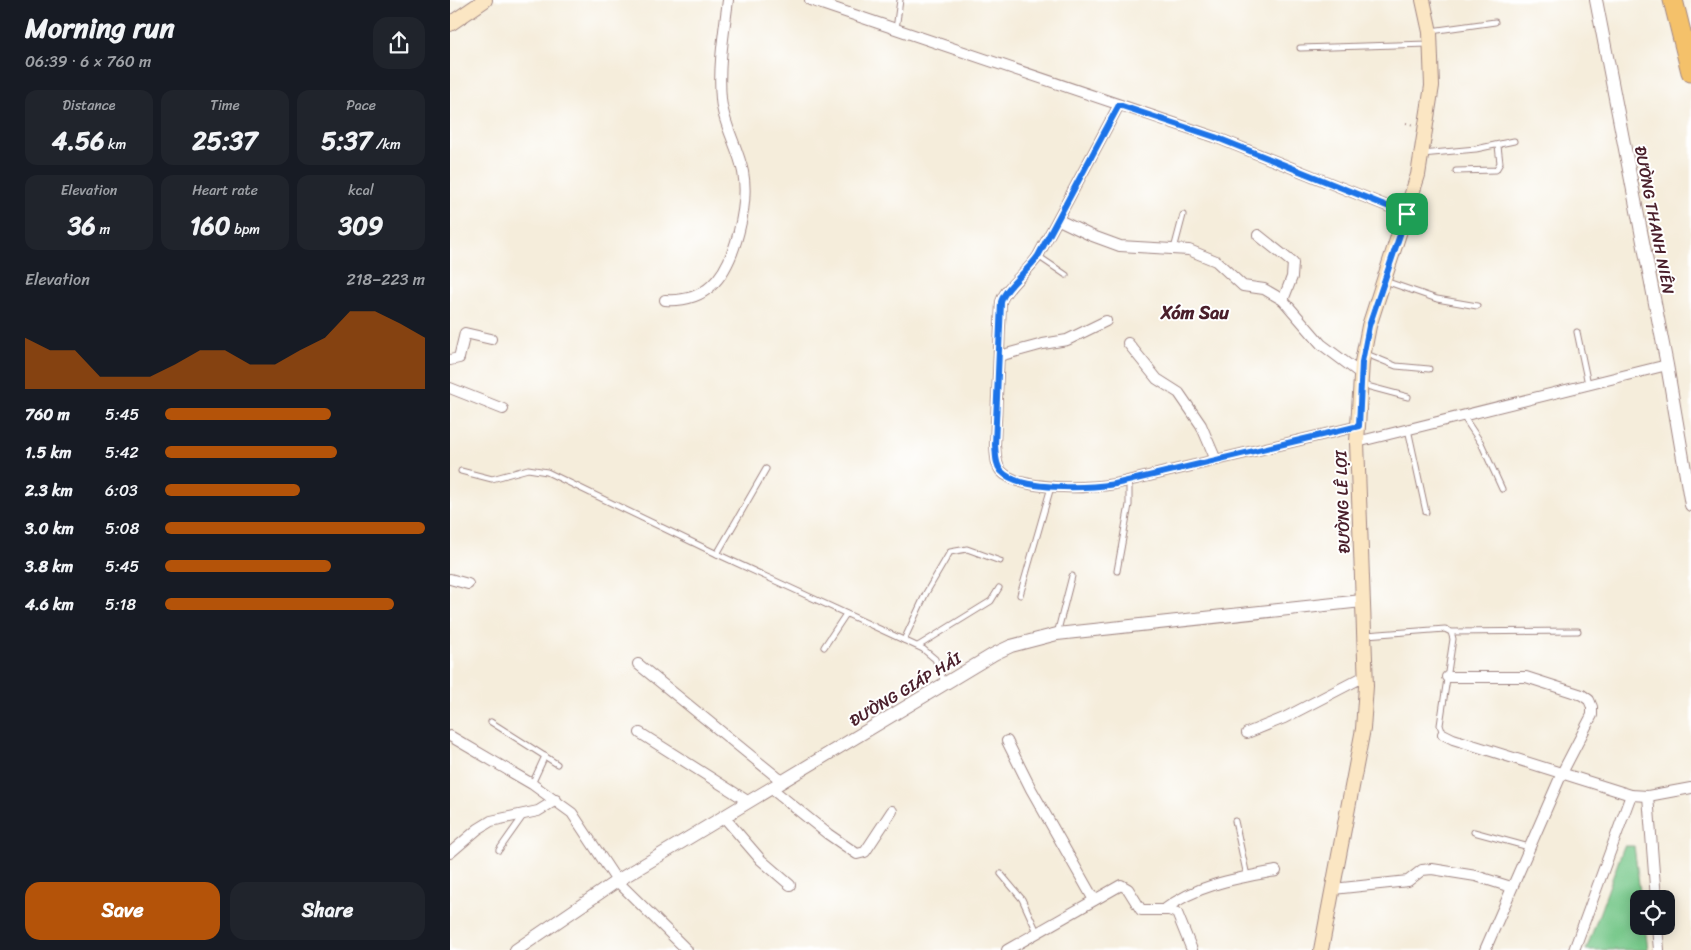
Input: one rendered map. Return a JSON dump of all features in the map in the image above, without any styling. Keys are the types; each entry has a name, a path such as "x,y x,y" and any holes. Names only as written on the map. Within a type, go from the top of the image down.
{"highway":[{"path":"1673,0 1691,72"},
{"path":"1680,0 1691,52"}],"main road":[{"path":"450,24 485,0"},
{"name":"ĐƯỜNG LÊ LỢI","path":"1321,950 1363,729 1365,676 1358,442 1360,379 1369,326 1407,214 1422,154 1432,86 1431,38 1423,0"}],"street":[{"path":"665,300 688,299 711,286 724,269 740,227 744,173 721,101 720,76 728,0"},
{"path":"810,0 1215,137 1407,214"},
{"name":"ĐƯỜNG THANH NIÊN","path":"1596,0 1667,365 1691,505"},
{"path":"1119,105 1038,256 1030,268 1002,298 995,445 996,463 1001,471 1010,476 1051,487 1088,488 1129,481 1359,426"},
{"path":"1059,220 1090,235 1120,246 1174,249 1202,254 1222,265 1241,284 1271,292 1283,300 1321,344 1360,379"},
{"path":"1258,235 1293,263 1292,278 1283,300"},
{"path":"999,356 1043,344 1067,340 1106,321"},
{"path":"450,360 459,358 465,333 491,339"},
{"path":"1128,343 1157,378 1179,393 1201,425 1216,460"},
{"path":"1358,442 1667,365"},
{"path":"450,388 503,409"},
{"path":"450,579 468,584"},
{"name":"ĐƯỜNG GIÁP HẢI","path":"516,950 617,881 1002,650 1057,634 1362,601"},
{"path":"638,664 783,782"},
{"path":"1247,733 1284,718 1365,676"},
{"path":"1446,677 1526,676 1573,691 1589,700 1592,708 1592,715 1562,773 1485,950"},
{"path":"640,733 749,802"},
{"path":"1443,734 1452,739 1631,795 1648,796 1691,788"},
{"path":"450,736 532,784 572,813 617,881 688,950"},
{"path":"1007,741 1031,789 1094,900"},
{"path":"772,789 828,834 857,854 865,852 892,811"},
{"path":"1574,950 1631,795"},
{"path":"1648,796 1655,890"},
{"path":"450,853 478,829 491,821 540,810 556,800"},
{"path":"724,817 761,860 790,885"},
{"path":"1333,889 1408,881 1422,870 1432,869 1464,873 1511,887"},
{"path":"1164,910 1197,891 1247,876 1276,871"},
{"path":"1008,950 1121,885 1128,889 1141,910 1173,911 1180,917 1192,950"},
{"path":"1658,935 1659,950"}],"lane":[{"path":"896,29 900,0"},
{"path":"1300,48 1431,38 1495,22"},
{"path":"1422,154 1498,146 1514,141"},
{"path":"1456,171 1496,170 1500,163 1498,146"},
{"path":"1174,249 1183,215"},
{"path":"1038,256 1066,275"},
{"path":"1384,280 1437,299 1477,306"},
{"path":"1577,332 1588,385"},
{"path":"1364,353 1396,366 1429,369"},
{"path":"1360,379 1408,397"},
{"path":"1462,416 1481,443 1502,489"},
{"path":"1408,429 1426,512"},
{"path":"717,554 766,468"},
{"path":"461,471 492,479 528,469 546,472 717,554 918,646 934,659 945,685"},
{"path":"1117,570 1129,505 1129,481"},
{"path":"1020,595 1051,487"},
{"path":"904,640 926,593 950,552 967,549 1000,561"},
{"path":"1057,634 1072,576"},
{"path":"918,646 991,601 998,588"},
{"path":"824,648 846,614"},
{"path":"1363,635 1445,629 1451,632 1578,631"},
{"path":"1443,734 1440,725 1453,639 1451,632"},
{"path":"491,722 557,764"},
{"path":"532,784 545,756"},
{"path":"499,850 524,815"},
{"path":"1235,821 1247,876"},
{"path":"1474,832 1529,847"},
{"path":"1001,874 1022,900 1038,934"}],"green space":[{"path":"1624,846 1634,846 1640,890 1630,890 1630,935 1646,935 1648,950 1586,950"}],"district":[{"name":"Xóm Sau","path":"1195,313"}],"route":[{"path":"1119,105 1215,137 1407,214 1369,326 1362,362 1359,426 1115,484 1088,488 1051,487 1028,482 1001,471 996,463 995,445 1002,298 1030,268 1038,256 1119,105"}]}
